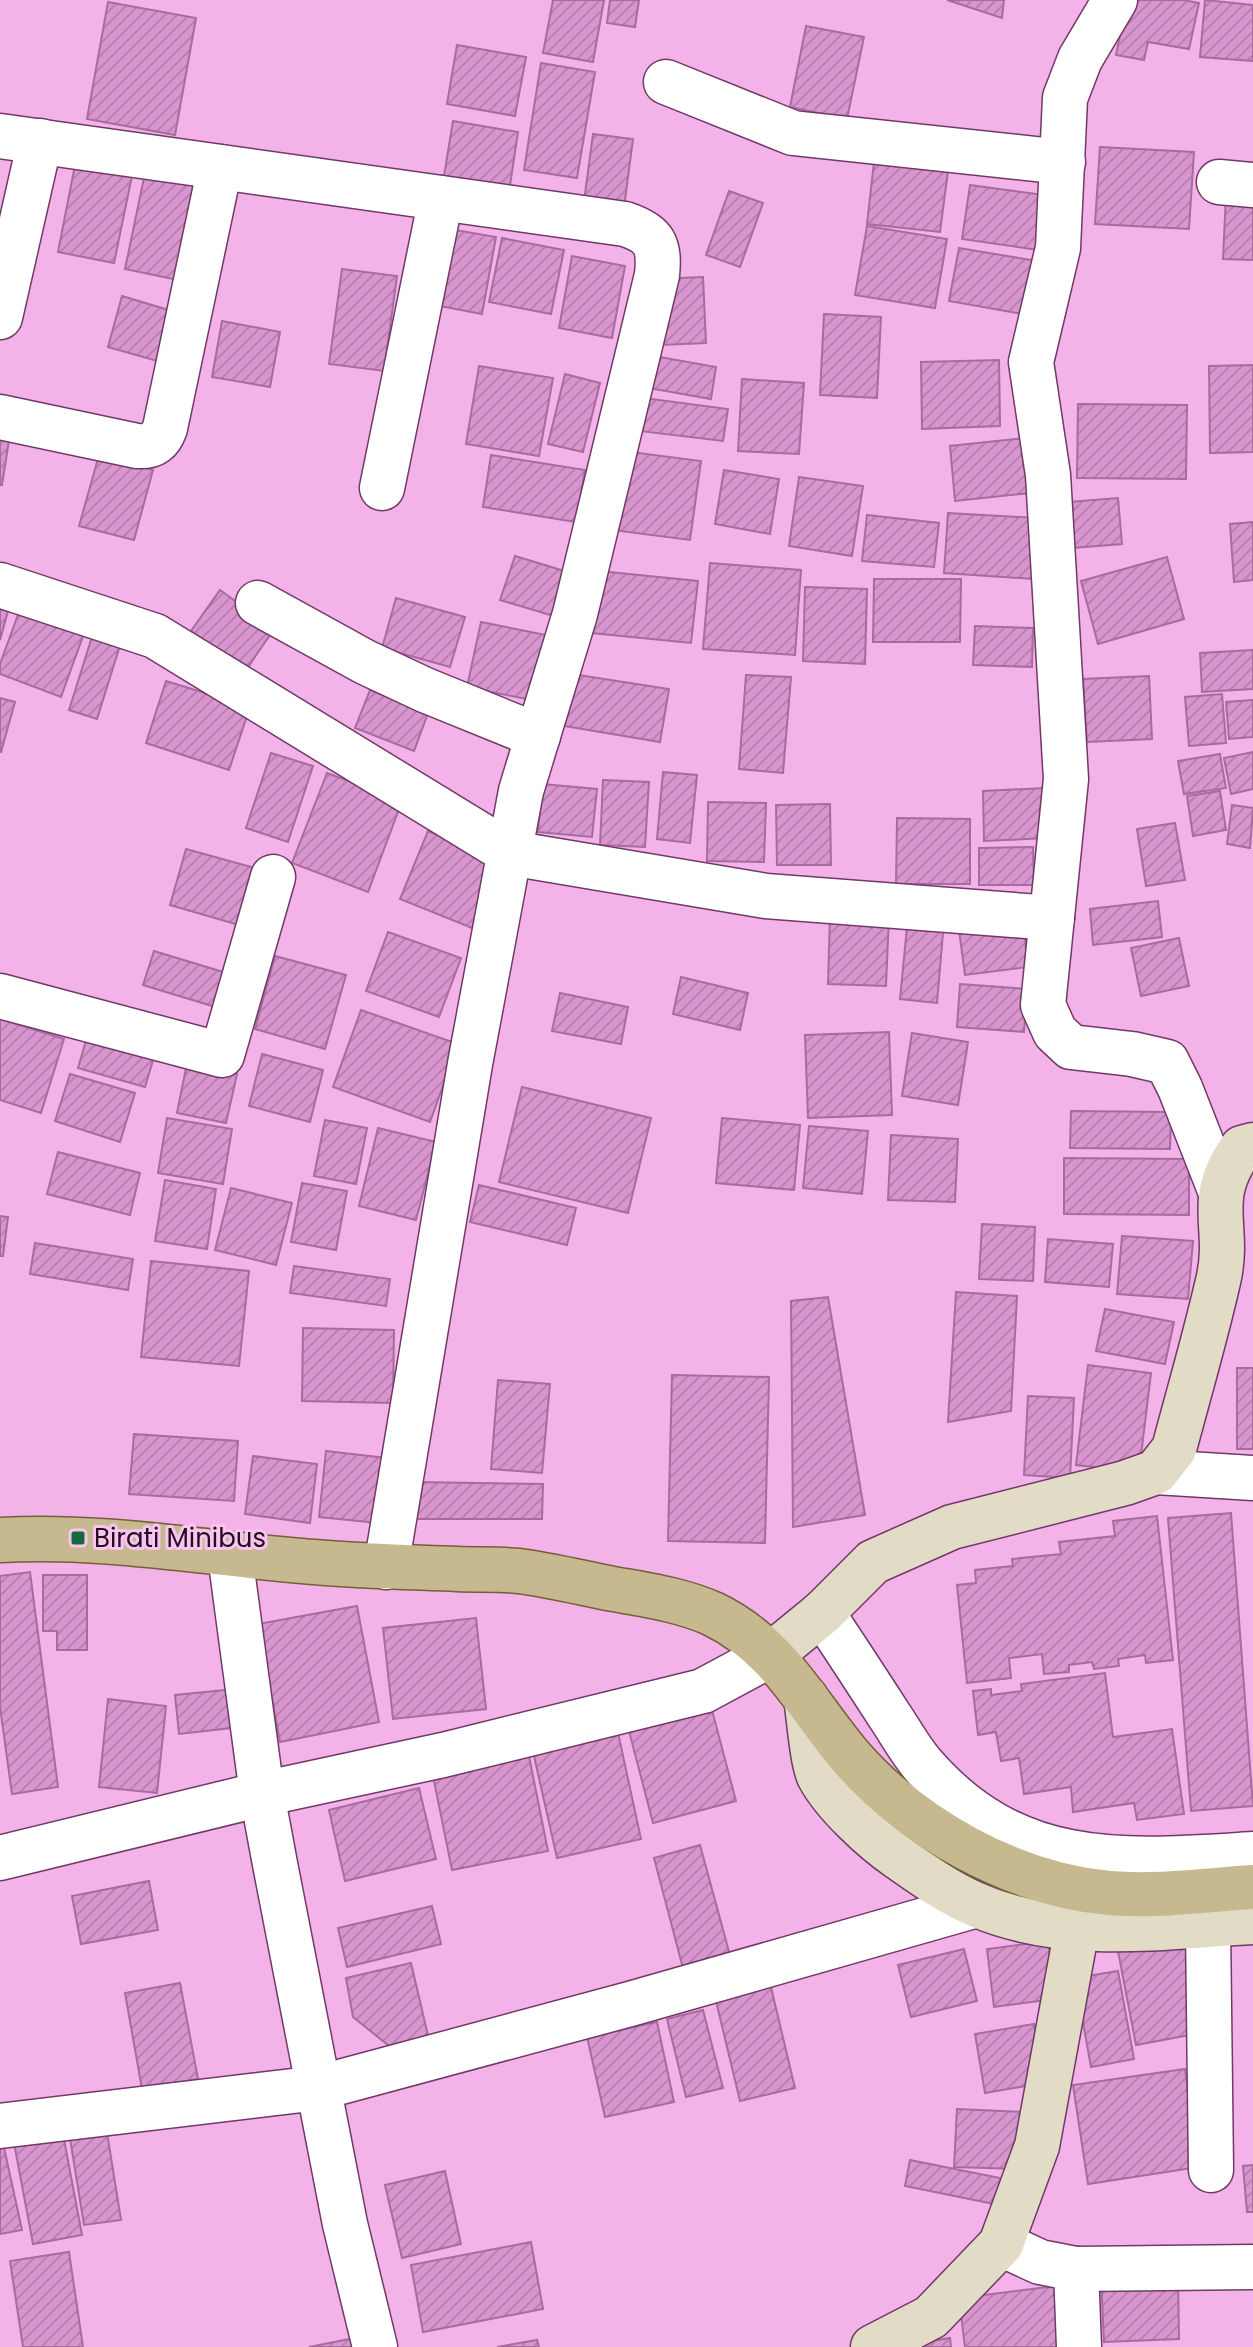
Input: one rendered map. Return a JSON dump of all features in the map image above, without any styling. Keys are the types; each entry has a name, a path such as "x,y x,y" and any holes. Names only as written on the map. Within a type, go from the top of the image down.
{"main road":[{"path":"0,1540 109,1540 230,1555 386,1567 519,1571 681,1603 728,1622 772,1654 851,1757 911,1815 991,1861 1049,1881 1110,1893 1253,1887"}],"street":[{"path":"1115,0 1080,59 1065,98 1058,248 1031,362 1048,475 1066,779 1043,1005 1055,1032 1071,1047 1132,1054 1167,1062 1220,1190"},
{"path":"666,82 793,133 1063,162"},
{"path":"0,317 20,138 625,224 651,238 659,251 657,275 575,614 521,791 470,1064 386,1567"},
{"path":"0,417 137,446 147,447 159,440 165,428 220,167"},
{"path":"382,488 441,198"},
{"path":"0,585 155,636 510,853 766,896 1052,918"},
{"path":"258,603 365,662 538,736"},
{"path":"0,996 222,1055 273,877"},
{"path":"1156,1472 1174,1449 1220,1273 1220,1190 1229,1165 1242,1148 1253,1145"},
{"path":"0,1858 703,1691 772,1654 822,1613 873,1562 952,1527 1125,1483 1156,1472 1253,1478"},
{"path":"230,1555 262,1794 345,2224 375,2347"},
{"path":"822,1613 922,1764 962,1804 1006,1830 1041,1846 1107,1859 1253,1854"},
{"path":"806,1698 818,1774 850,1815 881,1845 926,1877 977,1905 1020,1919 1077,1928 1120,1929 1253,1922"},
{"path":"0,2126 318,2088 630,2004 977,1905"},
{"path":"1208,1925 1211,2170"},
{"path":"873,2347 931,2317 1001,2244 1037,2146 1077,1928"},
{"path":"1001,2244 1040,2262 1076,2269 1253,2267"},
{"path":"1076,2269 1079,2347"}],"building":[{"path":"553,0 604,0 593,62 543,53"},
{"path":"610,0 639,0 635,27 607,23"},
{"path":"947,0 1004,0 1002,18"},
{"path":"1127,0 1199,3 1189,49 1148,42 1144,60 1116,55"},
{"path":"1205,0 1253,5 1253,61 1200,57"},
{"path":"108,2 196,18 175,135 87,119"},
{"path":"806,26 864,37 847,119 790,107"},
{"path":"457,45 526,57 515,116 447,104"},
{"path":"541,63 595,72 577,178 524,170"},
{"path":"453,121 518,132 509,192 443,182"},
{"path":"593,134 633,139 623,215 583,209"},
{"path":"1100,147 1194,152 1189,229 1095,224"},
{"path":"76,160 133,171 114,263 58,252"},
{"path":"874,162 948,171 940,232 867,224"},
{"path":"145,173 203,185 183,281 125,269"},
{"path":"970,185 1052,196 1045,251 962,239"},
{"path":"729,191 763,203 740,267 706,255"},
{"path":"1226,195 1253,196 1253,260 1223,259"},
{"path":"867,226 947,239 935,308 855,295"},
{"path":"438,227 496,237 482,314 424,303"},
{"path":"502,238 564,250 551,314 489,302"},
{"path":"959,248 1043,262 1034,316 949,301"},
{"path":"572,256 625,266 612,338 559,328"},
{"path":"342,269 397,276 384,371 329,364"},
{"path":"703,277 706,343 660,345 657,279"},
{"path":"122,296 182,314 168,364 108,347"},
{"path":"824,314 881,317 877,398 820,395"},
{"path":"222,321 280,332 270,387 212,377"},
{"path":"643,354 716,367 711,399 637,386"},
{"path":"999,360 1000,426 922,429 921,362"},
{"path":"1253,365 1253,452 1210,453 1209,366"},
{"path":"479,366 553,378 539,456 466,444"},
{"path":"565,374 600,383 583,452 548,444"},
{"path":"742,379 804,383 799,454 738,451"},
{"path":"636,397 728,409 723,441 631,430"},
{"path":"1078,404 1187,405 1186,479 1077,478"},
{"path":"0,432 10,434 2,485 0,485"},
{"path":"1026,438 1031,493 955,501 950,446"},
{"path":"623,451 701,461 690,540 612,530"},
{"path":"99,455 153,470 134,540 79,526"},
{"path":"491,455 585,470 576,522 483,507"},
{"path":"724,470 779,479 770,534 715,524"},
{"path":"799,477 863,486 852,556 789,546"},
{"path":"1118,498 1122,544 1060,549 1057,503"},
{"path":"948,513 1037,518 1033,579 944,573"},
{"path":"867,515 939,523 934,567 862,561"},
{"path":"1253,522 1253,580 1234,582 1230,524"},
{"path":"515,556 571,573 557,617 500,600"},
{"path":"1167,557 1184,619 1098,644 1081,581"},
{"path":"710,563 801,570 795,655 703,649"},
{"path":"589,570 698,581 691,643 582,632"},
{"path":"874,579 961,579 960,642 873,642"},
{"path":"805,587 867,589 865,664 803,661"},
{"path":"220,590 274,629 246,670 191,631"},
{"path":"0,597 11,600 0,640"},
{"path":"396,598 465,617 450,667 382,648"},
{"path":"23,601 87,625 61,697 0,674 0,664"},
{"path":"481,622 556,637 541,702 467,687"},
{"path":"975,626 1033,628 1032,667 973,665"},
{"path":"95,627 123,636 97,719 69,710"},
{"path":"1253,650 1253,689 1202,692 1200,653"},
{"path":"572,674 669,689 660,742 564,726"},
{"path":"746,675 791,677 783,773 739,769"},
{"path":"1149,676 1152,739 1087,742 1083,679"},
{"path":"166,681 250,707 229,770 146,743"},
{"path":"370,690 428,713 414,751 355,728"},
{"path":"1222,694 1226,743 1189,746 1185,697"},
{"path":"0,698 15,702 1,752 0,752"},
{"path":"1253,700 1253,737 1229,739 1226,702"},
{"path":"1253,752 1253,789 1231,794 1224,758"},
{"path":"271,753 313,766 288,842 246,828"},
{"path":"1220,754 1226,788 1184,794 1178,761"},
{"path":"663,772 697,775 690,843 657,839"},
{"path":"327,773 402,801 368,892 292,863"},
{"path":"603,780 649,782 645,847 600,845"},
{"path":"542,784 597,789 592,837 538,832"},
{"path":"1045,788 1047,838 984,841 983,791"},
{"path":"1220,791 1226,830 1193,836 1187,796"},
{"path":"708,802 766,803 764,862 707,861"},
{"path":"830,804 831,865 777,865 776,805"},
{"path":"1232,805 1253,808 1250,848 1227,844"},
{"path":"897,818 970,819 970,884 896,884"},
{"path":"1175,823 1185,880 1146,886 1137,829"},
{"path":"428,831 500,860 472,928 400,899"},
{"path":"1033,847 1034,885 979,885 979,848"},
{"path":"186,849 255,868 239,925 170,905"},
{"path":"1158,901 1162,937 1093,945 1090,909"},
{"path":"830,915 889,917 886,986 828,984"},
{"path":"908,917 944,921 937,1003 900,999"},
{"path":"1023,922 1028,967 965,975 959,930"},
{"path":"388,932 461,958 439,1017 366,991"},
{"path":"1179,938 1189,986 1141,996 1131,948"},
{"path":"154,951 233,975 222,1009 143,985"},
{"path":"275,956 346,975 325,1049 255,1029"},
{"path":"681,977 748,993 740,1030 673,1014"},
{"path":"960,984 1027,989 1024,1032 957,1027"},
{"path":"560,993 628,1007 621,1044 552,1031"},
{"path":"361,1010 458,1044 430,1122 333,1087"},
{"path":"0,1019 64,1039 41,1113 0,1100"},
{"path":"90,1027 157,1047 145,1087 78,1068"},
{"path":"889,1032 892,1115 808,1118 805,1035"},
{"path":"912,1033 968,1042 958,1105 902,1096"},
{"path":"262,1054 323,1070 310,1122 249,1106"},
{"path":"187,1063 237,1074 226,1123 177,1113"},
{"path":"70,1074 135,1093 120,1142 55,1121"},
{"path":"522,1087 651,1118 628,1213 499,1182"},
{"path":"1071,1111 1171,1112 1170,1149 1070,1148"},
{"path":"167,1118 232,1129 223,1184 158,1173"},
{"path":"722,1118 800,1125 794,1190 716,1183"},
{"path":"325,1120 367,1128 356,1184 314,1176"},
{"path":"809,1126 868,1131 862,1194 803,1188"},
{"path":"378,1128 436,1142 416,1220 359,1206"},
{"path":"891,1135 958,1139 955,1202 888,1200"},
{"path":"58,1152 140,1173 130,1215 47,1194"},
{"path":"1064,1158 1189,1159 1189,1215 1064,1214"},
{"path":"165,1180 216,1189 207,1249 155,1241"},
{"path":"302,1183 347,1191 336,1250 291,1242"},
{"path":"479,1185 576,1208 567,1245 470,1222"},
{"path":"231,1188 292,1203 276,1265 215,1250"},
{"path":"0,1216 8,1217 3,1256 0,1256"},
{"path":"982,1224 1035,1227 1033,1281 979,1279"},
{"path":"1122,1236 1193,1241 1188,1299 1117,1294"},
{"path":"1048,1239 1113,1244 1109,1287 1045,1282"},
{"path":"35,1243 133,1259 128,1290 30,1274"},
{"path":"151,1261 249,1271 239,1366 141,1357"},
{"path":"294,1266 390,1279 386,1306 290,1293"},
{"path":"956,1292 1017,1296 1011,1411 948,1422"},
{"path":"828,1297 865,1515 793,1527 791,1301"},
{"path":"1105,1309 1174,1322 1165,1364 1096,1351"},
{"path":"303,1328 394,1330 393,1403 302,1401"},
{"path":"1088,1365 1151,1373 1139,1472 1076,1465"},
{"path":"1237,1368 1253,1368 1253,1449 1237,1449"},
{"path":"672,1375 769,1377 765,1543 668,1541"},
{"path":"498,1380 550,1384 542,1473 491,1469"},
{"path":"1028,1396 1074,1398 1070,1478 1024,1475"},
{"path":"134,1434 238,1441 234,1501 129,1494"},
{"path":"326,1451 386,1458 378,1523 319,1517"},
{"path":"253,1456 317,1464 310,1523 245,1514"},
{"path":"415,1482 543,1484 542,1519 415,1519"},
{"path":"1231,1513 1253,1806 1191,1811 1168,1518"},
{"path":"1157,1516 1173,1660 1146,1663 1145,1655 1118,1659 1119,1666 1094,1669 1092,1662 1069,1665 1069,1672 1044,1674 1042,1654 1009,1658 1011,1678 967,1683 957,1585 976,1583 975,1570 1013,1566 1012,1559 1061,1554 1059,1542 1115,1536 1113,1521"},
{"path":"30,1572 58,1787 12,1794 0,1707 0,1576"},
{"path":"43,1575 87,1575 87,1650 57,1650 57,1631 43,1631"},
{"path":"357,1606 379,1722 280,1742 258,1624"},
{"path":"476,1618 486,1709 393,1719 383,1628"},
{"path":"1105,1673 1113,1737 1172,1729 1184,1814 1137,1820 1134,1803 1073,1812 1071,1787 1024,1794 1019,1758 1001,1761 996,1732 978,1735 973,1691 991,1689 991,1695 1022,1691 1021,1684"},
{"path":"235,1689 240,1727 179,1734 175,1695"},
{"path":"108,1699 166,1706 157,1793 99,1787"},
{"path":"712,1710 736,1801 653,1823 629,1731"},
{"path":"617,1728 641,1839 557,1858 532,1747"},
{"path":"528,1751 548,1851 452,1870 432,1771"},
{"path":"419,1788 436,1859 345,1881 329,1810"},
{"path":"700,1845 731,1959 684,1972 654,1858"},
{"path":"149,1881 158,1930 81,1944 72,1896"},
{"path":"432,1906 441,1944 347,1967 338,1928"},
{"path":"1189,1938 1206,2032 1136,2045 1118,1951"},
{"path":"1048,1941 1055,1999 994,2007 987,1949"},
{"path":"964,1949 977,2001 911,2017 898,1965"},
{"path":"411,1963 430,2044 394,2050 353,2017 346,1978"},
{"path":"1118,1971 1134,2059 1091,2067 1075,1978"},
{"path":"180,1983 198,2079 142,2089 125,1993"},
{"path":"770,1983 795,2088 740,2101 715,1997"},
{"path":"703,2010 723,2088 686,2097 667,2019"},
{"path":"657,2022 674,2102 605,2117 587,2037"},
{"path":"1034,2024 1043,2083 985,2093 975,2034"},
{"path":"1185,2069 1199,2167 1088,2184 1073,2085"},
{"path":"957,2109 1022,2112 1019,2169 954,2167"},
{"path":"105,2120 121,2220 84,2225 68,2126"},
{"path":"63,2134 82,2235 33,2244 14,2143"},
{"path":"3,2143 22,2230 0,2234 0,2144"},
{"path":"910,2160 1010,2180 1004,2206 905,2186"},
{"path":"1253,2165 1253,2212 1247,2212 1243,2166"},
{"path":"445,2171 461,2244 402,2258 385,2185"},
{"path":"531,2242 543,2309 423,2332 411,2265"},
{"path":"69,2252 83,2347 23,2347 10,2261"},
{"path":"1178,2274 1179,2339 1104,2342 1101,2277"},
{"path":"1064,2285 1071,2347 965,2347 959,2298"},
{"path":"360,2337 361,2347 309,2347"},
{"path":"950,2338 951,2347 896,2347"},
{"path":"537,2340 539,2347 497,2347"}],"place":[{"name":"Birati Minibus","path":"78,1538"}]}
